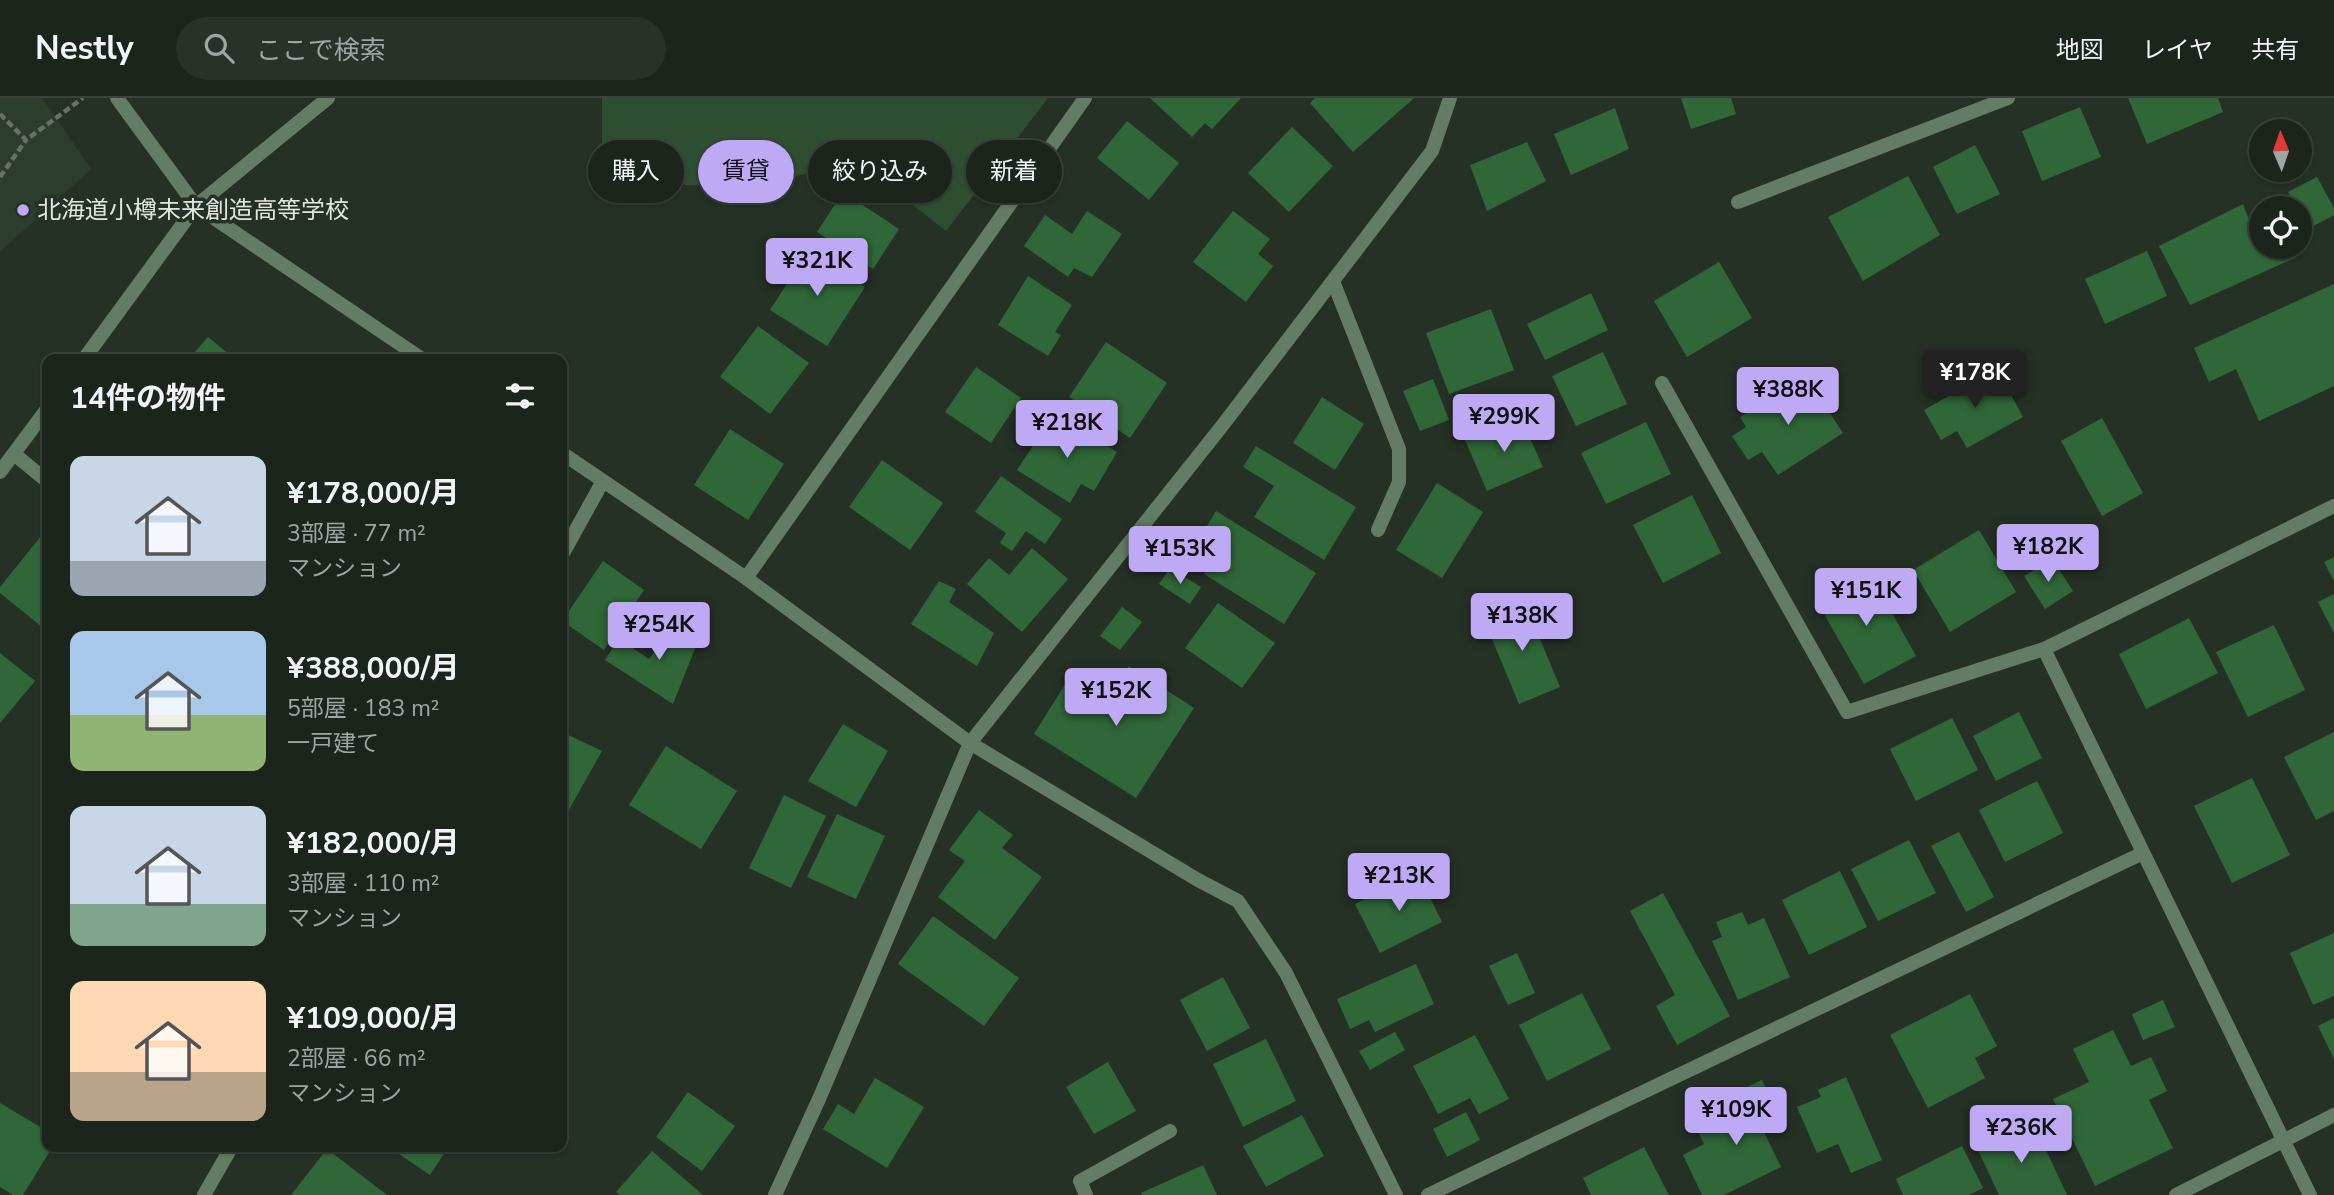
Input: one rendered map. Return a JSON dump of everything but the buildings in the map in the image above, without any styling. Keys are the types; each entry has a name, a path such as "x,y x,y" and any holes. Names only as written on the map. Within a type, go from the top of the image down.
{"street":[{"path":"117,98 196,206 415,354"},
{"path":"88,354 196,206 328,98"},
{"path":"746,578 1085,98"},
{"path":"775,1195 970,743 1214,437 1432,151 1450,98"},
{"path":"1738,202 2008,98"},
{"path":"1333,281 1399,449 1399,482 1378,530"},
{"path":"1662,383 1847,712 2044,649 2334,506"},
{"path":"0,472 42,416"},
{"path":"14,454 42,477"},
{"path":"567,456 746,578 970,743 1198,880 1238,901 1286,973 1396,1195"},
{"path":"567,546 603,481"},
{"path":"2044,649 2310,1195"},
{"path":"1428,1195 2143,853"},
{"path":"2176,1195 2334,1115"},
{"path":"1086,1195 1080,1181 1170,1131"},
{"path":"204,1195 229,1152"}],"path":[{"path":"0,177 26,139 83,98"},
{"path":"0,114 26,139"}],"shaded area":[{"name":"北海道小樽未来創造高等学校","path":"0,98 42,98 91,169 0,252"}],"green space":[{"path":"602,98 1048,98 1016,140 966,140 967,203 946,231 910,203 952,203 952,140 808,140 808,173 794,177 794,140 698,140 698,185 684,184 684,140 602,140"}],"place":[{"name":"北海道小樽未来創造高等学校","path":"23,210"}]}
